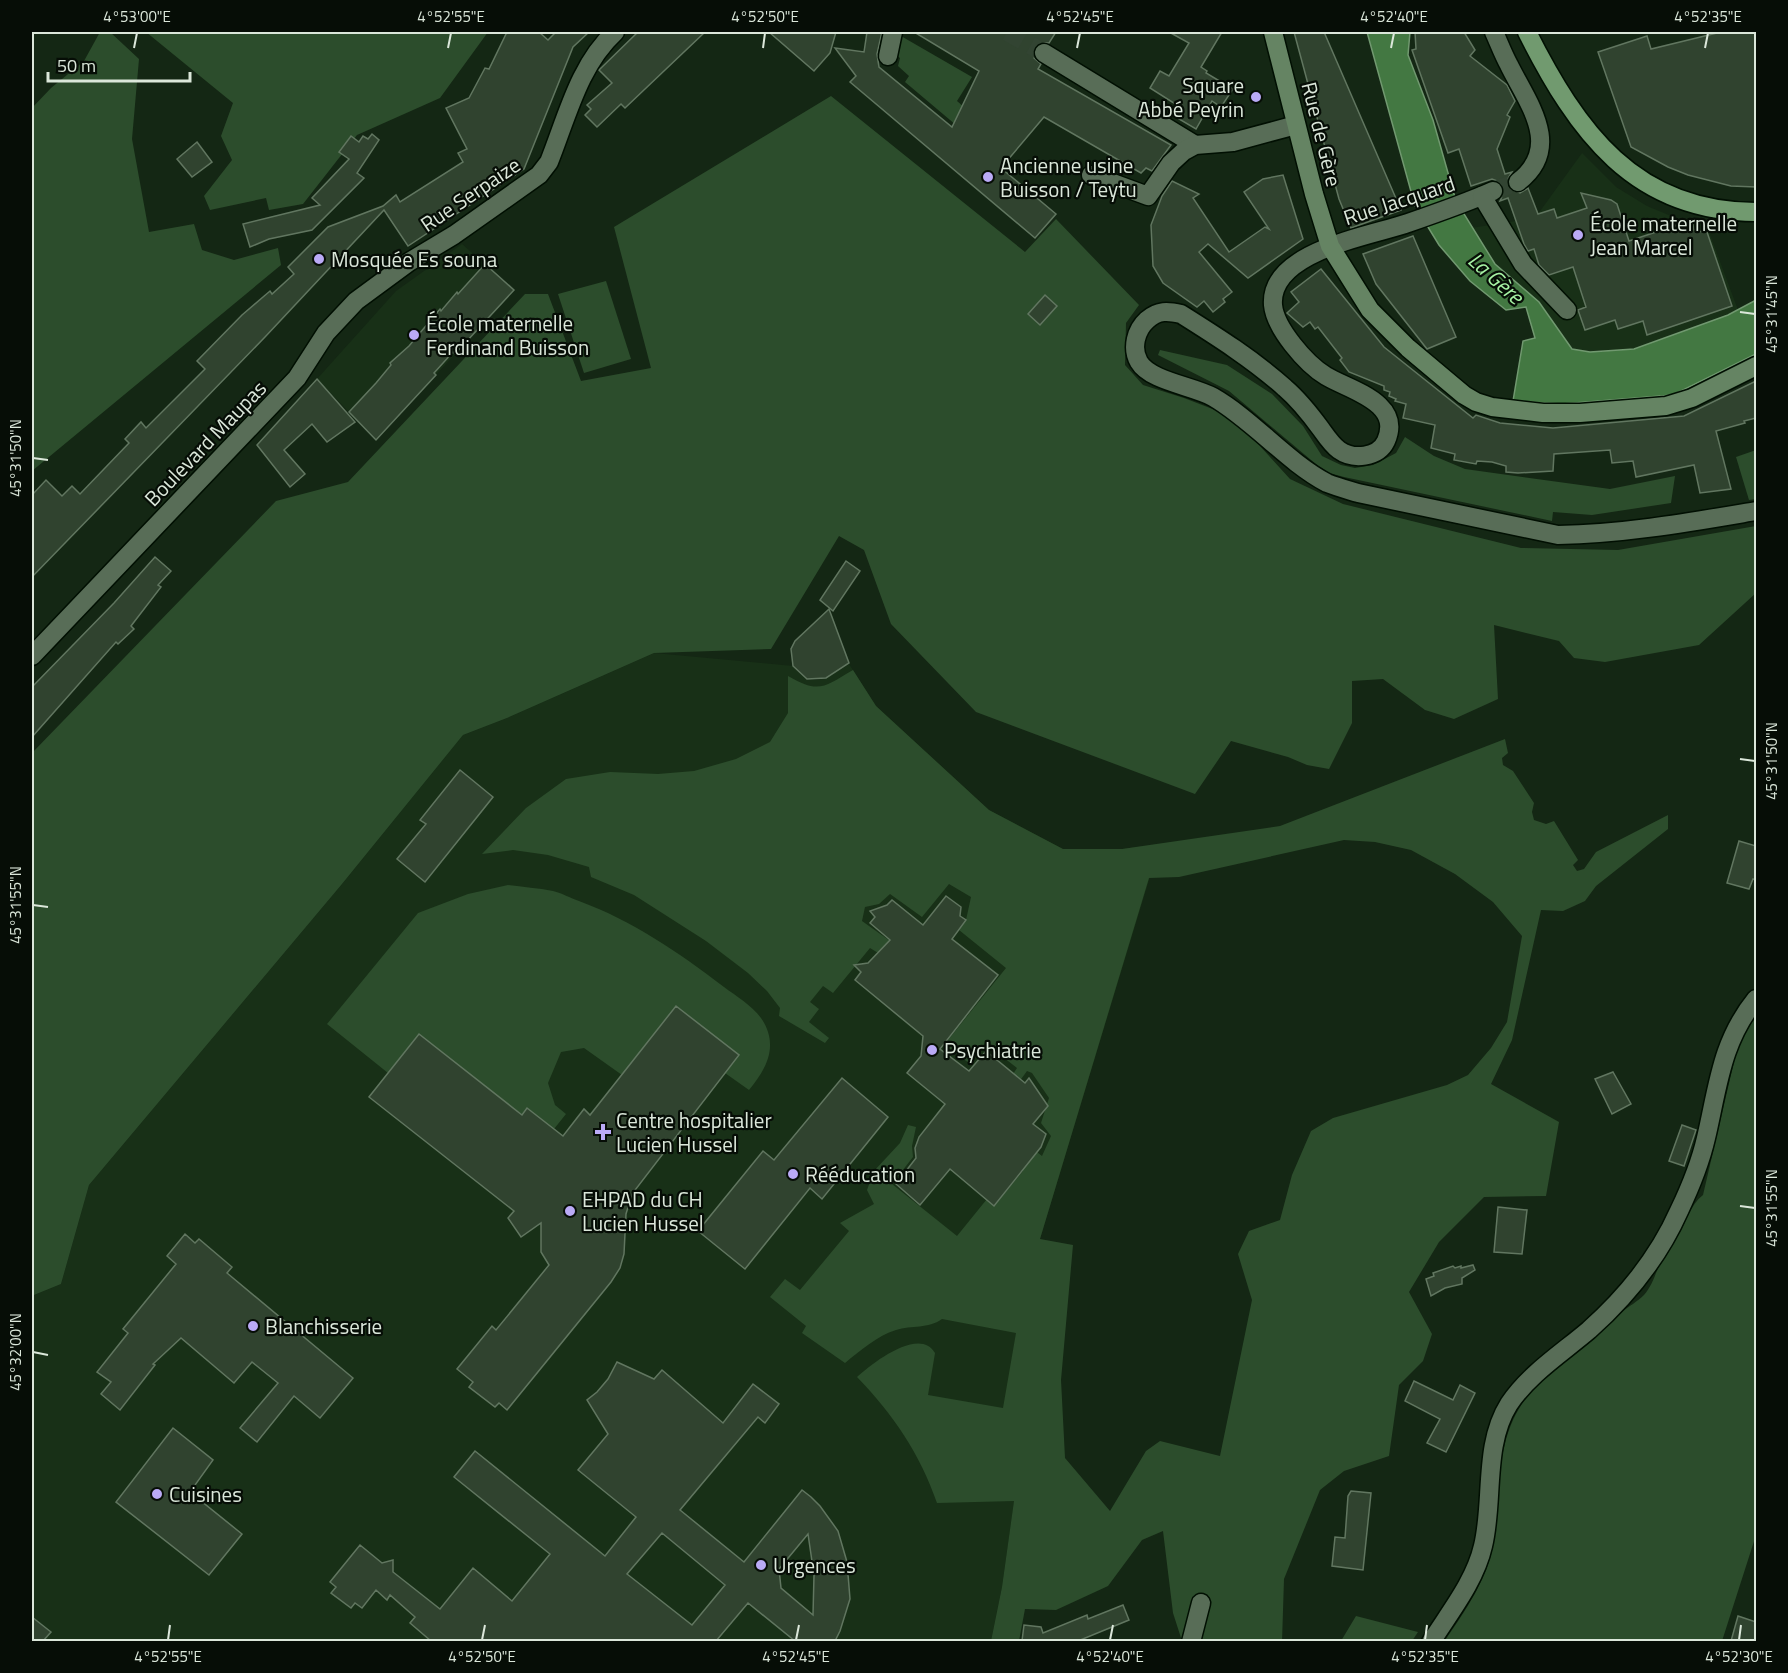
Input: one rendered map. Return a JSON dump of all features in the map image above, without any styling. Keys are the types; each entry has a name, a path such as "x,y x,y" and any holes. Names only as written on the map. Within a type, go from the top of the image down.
{"main road":[{"name":"Rue de Gère","path":"1273,32 1323,227 1330,246 1370,310 1408,348 1464,395 1492,407 1543,413 1580,413 1666,406 1692,398 1756,366"},
{"path":"1527,32 1546,70 1580,122 1598,144 1628,171 1653,187 1692,203 1735,212 1756,212"}],"street":[{"name":"Rue Serpaize","path":"409,262 454,235 539,175 549,162 588,66 605,41 615,32"},
{"path":"888,56 893,32"},
{"path":"1494,32 1509,66 1534,109 1540,140 1531,167 1518,182"},
{"path":"1044,53 1195,145"},
{"path":"1092,175 1148,196 1171,164 1184,151 1195,145 1233,142 1296,125"},
{"name":"Rue Jacquard","path":"1567,310 1523,264 1482,196 1407,224 1330,246 1311,255 1286,273 1275,290 1273,307 1277,320 1297,351 1325,376 1373,399 1387,416 1389,424 1385,443 1370,455 1359,456 1338,450 1302,404 1285,388 1181,314 1162,311 1152,315 1143,324 1136,340 1135,350 1140,362 1148,372 1219,400 1310,471 1328,483 1358,493 1558,535 1588,535 1756,512"},
{"name":"Boulevard Maupas","path":"32,656 297,378 326,333 356,301 409,262"},
{"path":"1431,1641 1467,1585 1483,1547 1496,1441 1501,1421 1509,1405 1533,1377 1590,1329 1617,1302 1650,1262 1679,1212 1701,1157 1726,1051 1739,1023 1756,999"},
{"path":"1191,1641 1201,1604"}],"shaded area":[{"path":"100,32 110,32 139,59 132,139 149,232 194,224 202,250 234,260 278,248 281,265 32,471 32,108 51,88 84,61"},
{"path":"146,32 488,32 440,98 357,135 303,204 269,210 266,198 210,210 204,196 232,160 221,136 233,103"},
{"path":"901,36 972,77 957,101 981,122 969,136 905,82 909,76 898,66 900,58 891,51"},
{"path":"831,96 1025,252 1056,219 1139,305 1126,323 1125,365 1143,385 1223,413 1251,436 1290,479 1343,504 1521,548 1618,550 1756,526 1756,593 1699,645 1605,662 1574,658 1559,641 1494,625 1498,699 1454,719 1425,710 1383,679 1352,681 1352,723 1329,769 1307,765 1288,757 1231,741 1195,794 976,712 891,624 864,550 839,536 771,649 654,653 463,735 342,884 89,1185 61,1284 34,1295 32,1293 32,753 276,501 348,482 525,294 548,294 581,381 651,368 614,227"},
{"path":"1582,153 1616,187 1647,206 1676,218 1706,224 1738,310 1634,349 1590,352 1572,349 1539,302 1495,264 1471,228 1516,221 1538,214"},
{"name":"École maternelle Ferdinand Buisson","path":"462,244 514,290 376,440 317,379 396,291"},
{"path":"606,281 631,359 584,373 558,294"},
{"path":"1160,350 1227,365 1272,394 1303,426 1322,456 1341,465 1355,468 1373,465 1396,453 1405,437 1434,456 1465,469 1610,489 1675,476 1671,503 1592,515 1553,512 1552,521 1329,473 1229,391 1158,355"},
{"path":"1756,450 1756,499 1749,500 1736,457"},
{"name":"Centre hospitalier Lucien Hussel","path":"654,653 793,666 807,679 816,680 826,678 849,664 876,706 989,810 1063,849 1122,849 1160,844 1040,1239 1036,1347 1002,1587 991,1641 32,1642 32,1300 34,1295 61,1284 89,1185 342,884 463,735"},
{"path":"853,670 876,706 989,810 1063,849 1122,849 1280,826 1505,739 1508,753 1502,758 1503,765 1513,771 1534,803 1532,812 1534,820 1546,824 1554,821 1578,860 1573,865 1577,871 1584,869 1596,852 1668,815 1668,829 1596,886 1585,901 1563,911 1541,910 1512,1040 1491,1084 1559,1122 1546,1196 1484,1197 1439,1242 1409,1292 1432,1334 1423,1361 1399,1385 1389,1456 1344,1471 1320,1490 1284,1579 1282,1642 1182,1641 1173,1613 1163,1531 1142,1540 1108,1586 1056,1610 1025,1609 1019,1641 991,1641 1002,1587 1014,1501 937,1503 914,1451 894,1420 857,1377 884,1356 908,1345 919,1343 928,1346 935,1353 928,1395 1003,1408 1016,1333 942,1319 926,1326 902,1329 882,1336 845,1363 802,1333 806,1326 770,1297 785,1279 800,1290 849,1231 840,1223 874,1204 867,1190 874,1171 900,1143 908,1125 916,1127 912,1146 913,1157 892,1184 957,1236 987,1199 995,1205 1023,1171 1014,1163 1025,1143 1042,1156 1051,1136 1041,1123 1049,1098 1032,1073 1027,1071 1019,1082 1011,1077 1017,1068 985,1043 969,1063 944,1045 1006,968 959,930 966,920 971,897 949,884 922,917 890,894 879,904 865,907 862,921 900,948 888,959 870,948 833,993 823,986 810,1002 819,1009 809,1022 829,1038 825,1043 779,1016 780,1008 767,991 748,973 706,941 634,895 591,877 589,867 548,855 513,850 482,854 526,808 566,779 610,772 658,774 694,771 736,759 770,742 788,713 788,676 807,685 821,686","holes":["1344,840 1375,842 1411,850 1455,874 1493,902 1522,936 1507,1022 1491,1048 1468,1075 1447,1085 1333,1118 1311,1131 1292,1175 1280,1220 1249,1231 1238,1254 1252,1300 1220,1456 1160,1441 1146,1451 1110,1511 1065,1458 1061,1380 1073,1245 1040,1239 1149,878 1179,877"]},
{"path":"508,885 556,892 618,918 672,950 750,1006 765,1025 770,1048 763,1070 749,1090 725,1073 739,1055 676,1006 622,1075 584,1048 561,1052 548,1083 555,1105 566,1114 554,1129 527,1108 522,1115 419,1034 388,1073 327,1024 418,913 468,894"},
{"path":"1756,1015 1756,1535 1722,1641 1444,1642 1475,1594 1487,1568 1494,1541 1501,1464 1513,1420 1519,1408 1536,1387 1589,1343 1650,1287 1664,1256 1677,1237 1691,1209 1703,1195 1737,1049 1747,1027"},
{"path":"1356,1616 1418,1632 1412,1641 1341,1641"}],"water":[{"name":"La Gère","path":"1367,32 1410,32 1408,55 1433,120 1456,201 1495,264 1539,302 1572,349 1590,352 1634,349 1728,315 1756,300 1756,354 1673,395 1562,404 1513,401 1523,341 1535,338 1526,307 1506,310 1470,281 1439,245 1415,206"}],"building":[{"path":"507,32 539,32 548,40 556,32 589,32 573,47 524,169 408,246 384,210 265,337 32,577 32,495 46,480 62,496 72,486 80,494 129,443 125,439 141,422 146,428 205,369 197,361 242,315 270,291 272,294 294,274 288,267 328,227 383,206 396,195 400,202 463,162 458,153 467,149 446,108 469,98 485,68 489,69"},
{"path":"638,32 705,32 625,108 621,104 597,127 585,115 591,109 587,105 612,83 599,70"},
{"path":"769,32 836,32 830,53 814,71"},
{"path":"867,32 882,32 877,54 879,67 952,127 979,71 914,32 1056,32 1049,43 1039,43 1034,48 1034,58 1041,64 1038,69 1171,145 1152,171 1146,168 1141,173 1044,117 1001,168 1056,214 1035,238 850,82 856,76 835,48 864,52"},
{"path":"1169,32 1222,32 1201,67 1207,71 1206,73 1233,89 1221,107 1212,101 1196,129 1179,119 1181,115 1174,110 1177,105 1150,88 1160,71 1169,76 1189,43"},
{"path":"1294,32 1324,32 1401,210 1351,228 1339,199"},
{"path":"1415,32 1464,32 1475,50 1470,56 1507,85 1515,101 1507,115 1510,117 1497,149 1505,174 1512,172 1507,180 1510,189 1520,193 1528,188 1538,214 1554,209 1557,218 1587,208 1581,193 1611,200 1617,204 1629,241 1683,223 1684,228 1693,225 1694,230 1698,229 1699,232 1706,229 1732,306 1647,335 1643,321 1618,329 1615,320 1585,330 1578,310 1586,307 1573,267 1549,275 1539,265 1534,249 1528,251 1524,244 1508,198 1500,201 1504,192 1500,182 1492,179 1471,186 1459,149 1448,153 1412,50 1416,49"},
{"path":"1721,32 1756,32 1756,187 1731,186 1688,175 1631,147 1598,52 1647,36 1651,49"},
{"path":"372,134 379,140 357,173 364,178 312,230 269,239 250,247 243,224 320,205 312,198 349,159 339,152 351,136 359,142 363,136 368,139"},
{"path":"197,142 212,162 192,177 177,159"},
{"path":"1283,175 1303,239 1248,278 1208,244 1199,252 1232,292 1223,299 1225,302 1213,312 1204,301 1197,307 1163,283 1153,266 1151,225 1162,196 1172,181 1199,194 1193,198 1229,252 1265,227 1269,229 1244,192 1263,179"},
{"path":"1413,236 1456,337 1427,349 1376,284 1363,254"},
{"path":"485,264 514,290 455,354 453,352 434,373 436,375 376,440 349,412 376,383 391,365 390,363 409,346 440,309 441,311"},
{"path":"1321,269 1384,347 1473,418 1476,415 1500,423 1553,428 1684,416 1756,381 1756,418 1716,431 1731,489 1700,493 1694,465 1636,477 1633,461 1612,463 1610,450 1554,454 1553,471 1518,473 1506,472 1506,466 1492,462 1477,461 1476,464 1454,460 1455,454 1431,448 1435,425 1403,418 1406,404 1395,401 1396,399 1389,396 1390,392 1384,390 1384,386 1349,372 1340,360 1342,358 1318,327 1315,329 1310,322 1303,327 1287,313 1299,302 1291,292"},
{"path":"1045,295 1057,306 1040,325 1028,314"},
{"path":"317,379 355,422 327,442 312,424 284,450 305,474 290,487 257,445"},
{"path":"155,557 171,571 158,585 161,587 131,626 134,629 118,644 116,642 32,737 32,687 114,603"},
{"path":"846,561 860,571 833,611 820,600"},
{"path":"829,609 849,663 826,678 807,679 793,666 791,649 795,641"},
{"path":"460,770 493,797 425,882 397,859 426,824 420,820"},
{"path":"1739,841 1756,846 1756,880 1753,879 1749,889 1727,883"},
{"name":"Psychiatrie","path":"946,896 961,907 960,916 966,920 952,939 998,975 940,1049 969,1071 986,1051 1025,1083 1029,1078 1048,1106 1033,1124 1046,1134 1041,1147 994,1206 950,1169 920,1205 896,1184 916,1158 915,1148 919,1137 945,1104 907,1073 921,1056 923,1036 855,980 861,972 854,965 868,963 890,940 870,923 875,917 870,911 887,905 892,900 923,925"},
{"name":"EHPAD du CH Lucien Hussel","path":"676,1006 739,1055 632,1194 626,1214 624,1254 620,1268 611,1282 507,1410 499,1403 495,1407 469,1387 473,1382 457,1369 492,1326 496,1330 549,1265 541,1252 541,1223 521,1237 508,1218 514,1211 369,1097 419,1034 522,1115 527,1108 563,1136 584,1109 590,1115"},
{"path":"1613,1072 1631,1104 1612,1114 1595,1079"},
{"name":"Rééducation","path":"842,1078 888,1117 822,1199 810,1188 745,1269 698,1231 763,1151 774,1160"},
{"path":"1682,1125 1696,1130 1684,1166 1669,1161"},
{"path":"1498,1207 1527,1210 1522,1254 1494,1252"},
{"name":"Blanchisserie","path":"185,1234 195,1243 199,1239 232,1267 227,1273 353,1378 320,1418 294,1396 257,1442 240,1428 278,1383 252,1362 234,1383 181,1338 153,1364 155,1365 120,1410 101,1394 111,1382 97,1372 128,1333 123,1329 176,1264 167,1256"},
{"path":"1473,1265 1475,1270 1462,1278 1462,1284 1445,1288 1431,1296 1426,1279 1434,1276 1433,1273 1453,1266 1455,1268 1461,1266 1461,1268"},
{"path":"617,1362 654,1379 662,1370 723,1423 753,1384 779,1404 765,1423 758,1417 680,1510 744,1562 802,1490 811,1497 838,1531 847,1562 850,1599 835,1641 795,1641 748,1603 716,1641 431,1641 410,1623 415,1617 390,1595 387,1600 376,1590 362,1608 355,1603 351,1608 331,1593 336,1587 330,1582 360,1545 382,1563 393,1560 393,1572 440,1609 473,1568 512,1601 550,1554 454,1477 475,1451 605,1556 636,1517 578,1470 608,1434 587,1400 608,1379","holes":["662,1533 725,1585 692,1625 627,1574","808,1534 814,1575 813,1615 781,1588 779,1569"]},
{"path":"1414,1381 1453,1400 1460,1385 1475,1393 1446,1452 1427,1443 1440,1419 1405,1401"},
{"name":"Cuisines","path":"173,1428 213,1460 190,1492 242,1534 209,1575 116,1502"},
{"path":"1351,1491 1371,1493 1363,1570 1332,1566 1335,1537 1345,1538 1348,1496"},
{"path":"1123,1605 1129,1620 1078,1641 1022,1641 1024,1625 1041,1627 1043,1633 1087,1615 1088,1619"},
{"path":"1738,1616 1756,1622 1756,1641 1731,1641"},
{"path":"32,1617 51,1632 43,1641 32,1641"}],"tunnel":[{"path":"1007,32 1044,53"},
{"path":"1493,191 1518,182"}],"place":[{"name":"Square Abbé Peyrin","path":"1256,97"},
{"name":"Ancienne usine Buisson / Teytu","path":"988,177"},
{"name":"École maternelle Jean Marcel","path":"1578,235"},
{"name":"Mosquée Es souna","path":"319,259"},
{"name":"École maternelle Ferdinand Buisson","path":"414,335"},
{"name":"Psychiatrie","path":"932,1050"},
{"name":"Centre hospitalier Lucien Hussel","path":"603,1132"},
{"name":"Rééducation","path":"793,1174"},
{"name":"EHPAD du CH Lucien Hussel","path":"570,1211"},
{"name":"Blanchisserie","path":"253,1326"},
{"name":"Cuisines","path":"157,1494"},
{"name":"Urgences","path":"761,1565"}]}
